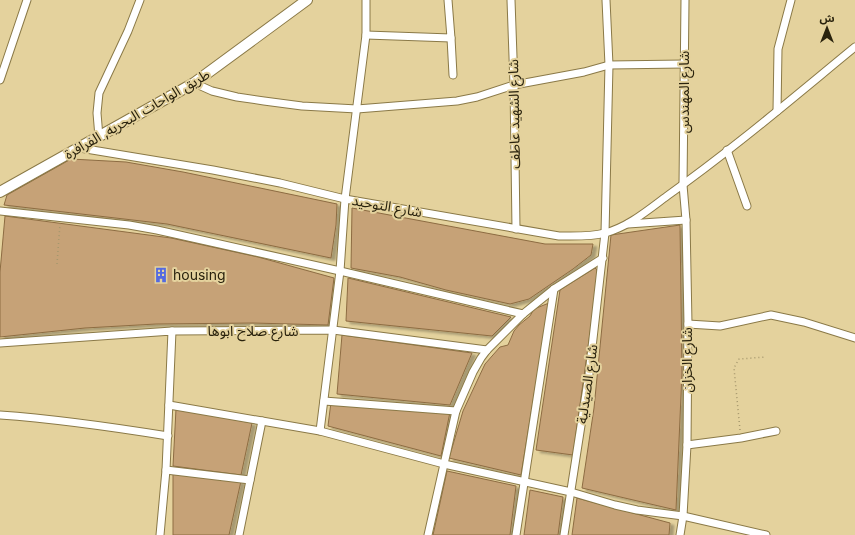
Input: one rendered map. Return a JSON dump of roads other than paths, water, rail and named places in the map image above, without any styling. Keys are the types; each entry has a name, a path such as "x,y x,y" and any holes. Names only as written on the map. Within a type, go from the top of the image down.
{"main road":[{"name":"طريق الواحات البحريه, الفرافرة","path":"0,192 194,84 307,0"}],"street":[{"path":"0,80 1,70 27,0"},
{"path":"98,137 97,113 99,93 128,31 140,0"},
{"path":"320,431 340,271 346,199 366,35 366,0"},
{"path":"448,0 453,75"},
{"name":"شارع الشهيد عاطف","path":"511,0 516,229"},
{"name":"شارع الصيدلية","path":"564,535 589,374 605,233 608,65 606,0"},
{"name":"شارع المهندس","path":"683,185 685,0"},
{"path":"777,111 778,49 791,0"},
{"path":"366,35 451,38"},
{"name":"شارع التوحيد","path":"80,148 213,170 280,183 346,199 516,229 559,236 585,236 605,233 627,224 683,185 855,47"},
{"path":"194,84 212,91 264,102 357,109 457,101 477,97 514,86 584,72 608,65 684,64"},
{"path":"727,150 747,206"},
{"name":"شارع الخزان","path":"680,535 683,516 687,445 688,324 686,220 683,185"},
{"path":"0,211 143,228 340,271 523,314"},
{"path":"627,224 686,220"},
{"path":"428,535 456,411 473,372 487,350 523,314 554,289 603,258"},
{"path":"516,535 554,289"},
{"path":"688,324 720,326 772,315 804,322 855,338"},
{"name":"شارع صلاح ابوها","path":"0,343 172,331 333,330 487,350"},
{"path":"160,535 168,436 172,331"},
{"path":"324,400 456,411"},
{"path":"169,405 320,431 444,464 571,492 615,505 637,510 683,516 766,535"},
{"path":"0,415 95,424 168,436"},
{"path":"239,535 262,421"},
{"path":"687,445 776,432"},
{"path":"166,470 250,480"}],"place":[{"name":"housing","path":"161,275"}]}
